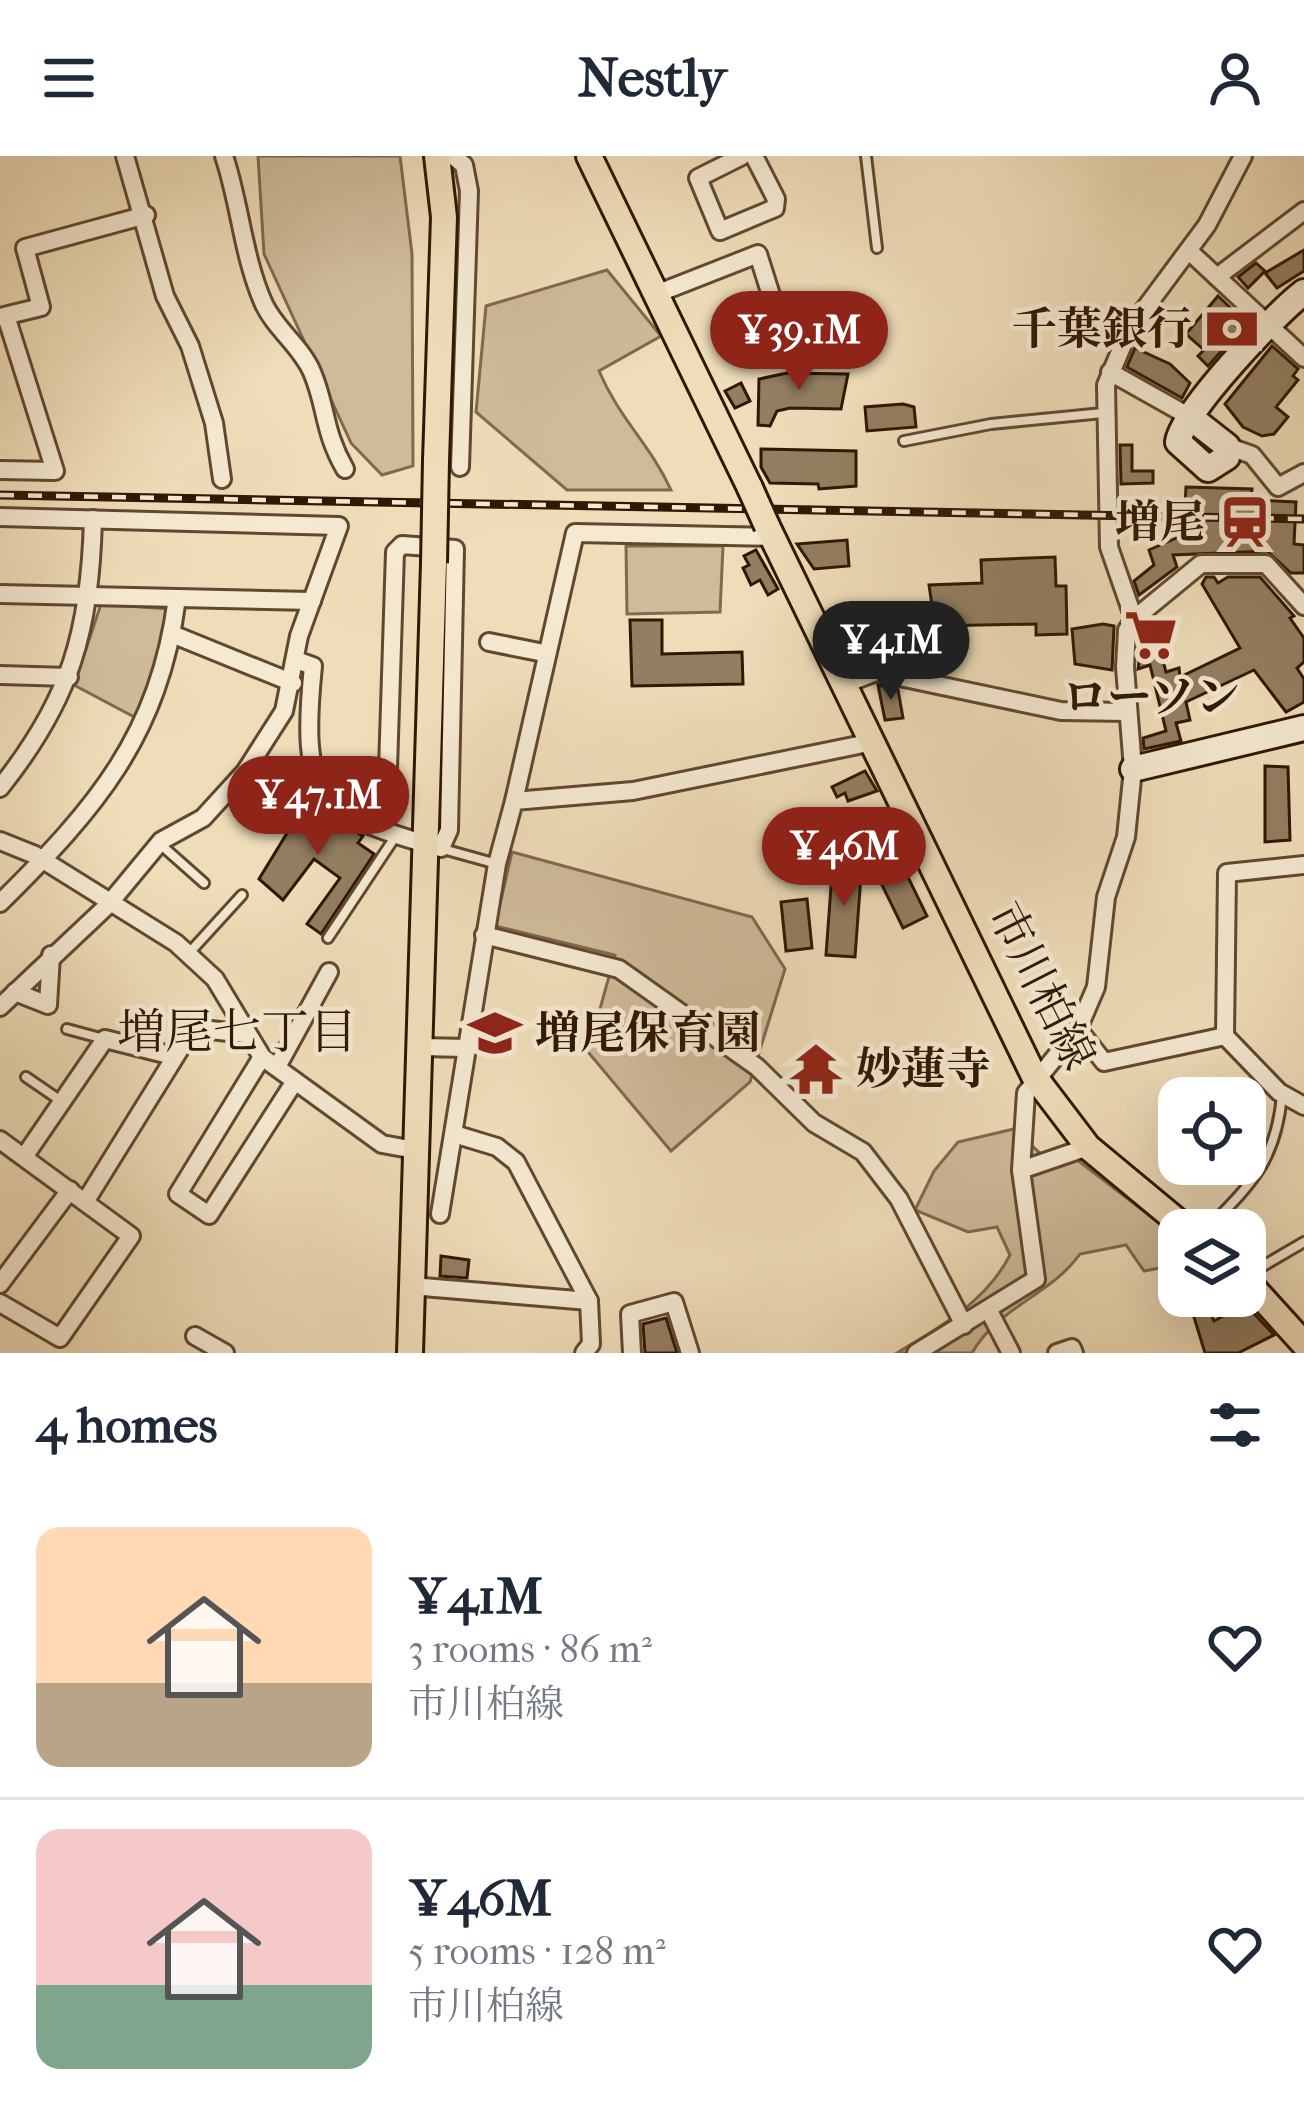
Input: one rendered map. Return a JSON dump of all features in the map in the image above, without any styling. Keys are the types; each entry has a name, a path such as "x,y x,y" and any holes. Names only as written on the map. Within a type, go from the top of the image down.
{"main road":[{"path":"410,1353 415,1150 434,846 434,563 448,464 444,217 437,156"},
{"name":"市川柏線","path":"589,156 1034,1076 1088,1148 1162,1209"},
{"path":"1266,1301 1304,1344"}],"street":[{"path":"125,156 146,215 165,296 190,346 214,424 222,479"},
{"path":"224,156 238,199 252,276 266,310 311,370 326,437 345,469"},
{"path":"448,464 469,191 464,165 453,156"},
{"path":"742,156 698,181 720,231 732,230 775,208 776,199 754,156"},
{"path":"1134,619 1109,547 1104,412 1110,372 1129,330 1190,252 1243,156"},
{"path":"1217,277 1304,212"},
{"path":"0,470 55,471 3,316 41,307 25,248 146,215"},
{"path":"732,230 740,261"},
{"path":"1190,252 1304,358"},
{"path":"656,294 758,254 777,314"},
{"path":"1190,417 1268,324 1304,292"},
{"path":"1110,372 1190,417 1227,446 1252,454 1278,487 1304,473"},
{"path":"0,517 339,526 312,601 277,727 203,818 159,843 108,905 0,1007"},
{"path":"0,788 23,758 69,677 91,597 93,519"},
{"path":"440,1214 497,863 575,533 770,531"},
{"path":"296,660 313,666 308,750 322,796 342,812 392,832 434,846 449,830 457,553 452,546 402,545 395,552 392,832"},
{"path":"916,1353 1036,1280 1021,1170 1026,1093 1034,1076 1078,1029 1096,987 1106,897 1126,837 1133,769 1127,630 1201,564 1266,564 1304,606"},
{"path":"0,594 312,601"},
{"path":"0,903 44,861 146,723 172,634 177,598"},
{"path":"172,634 292,683"},
{"path":"489,642 544,653"},
{"path":"845,684 876,672 1060,711 1127,712"},
{"path":"0,675 69,677"},
{"path":"1133,769 1304,728"},
{"path":"514,801 632,791 873,742"},
{"path":"0,755 23,758"},
{"path":"0,842 44,861 189,953 215,979 245,1034 270,1062 382,1144 415,1150"},
{"path":"1304,865 1227,873 1225,1036 1282,1094 1304,1106"},
{"path":"484,935 619,969 757,1067 814,1123 863,1152 899,1199 964,1324"},
{"path":"15,992 48,1005 51,955"},
{"path":"295,1081 209,1215 178,1194 328,972"},
{"path":"0,1284 77,1196 193,1028 245,1034"},
{"path":"1078,1029 1104,1062 1225,1036"},
{"path":"24,1156 105,1039 173,1056"},
{"path":"421,1047 467,1048"},
{"path":"454,1134 497,1147 516,1162 589,1301 587,1348 610,1353"},
{"path":"0,1140 130,1236 60,1338 0,1303"},
{"path":"1021,1170 1088,1148"},
{"path":"411,1286 589,1301"},
{"path":"632,1353 630,1314 674,1302 690,1353"},
{"path":"989,1311 1011,1353"},
{"path":"195,1336 226,1353"},
{"path":"1057,1353 1072,1348 1074,1353"}],"lane":[{"path":"866,156 877,248"},
{"path":"904,441 991,424 1104,412"},
{"path":"328,938 392,832"},
{"path":"159,843 204,884"},
{"path":"434,846 497,863"},
{"path":"189,953 242,895"},
{"path":"67,1029 105,1039"},
{"path":"26,1077 62,1102"},
{"path":"1227,1209 1258,1177 1279,1134 1282,1094"},
{"path":"1266,1265 1304,1242"}],"shaded area":[{"path":"258,156 400,156 412,254 413,466 382,475 351,443 264,254"},
{"path":"607,270 661,336 599,371 671,490 567,490 476,412 486,306"},
{"path":"626,546 723,546 720,612 627,614"},
{"path":"101,604 170,609 140,720 74,685"},
{"path":"512,852 752,917 785,969 750,1082 671,1151 588,1052 615,955 495,926"},
{"path":"1014,1129 1041,1154 1076,1159 1158,1222 1158,1268 1144,1271 1126,1245 1080,1254 1055,1280 996,1324 972,1353 897,1353 975,1300 1010,1255 997,1227 968,1232 915,1210 934,1171 958,1142"}],"building":[{"path":"1304,250 1304,271 1277,288 1265,273"},
{"path":"1256,263 1265,271 1248,288 1238,277"},
{"path":"1218,296 1237,314 1231,321 1240,330 1208,366 1198,356 1204,350 1186,334"},
{"path":"1272,346 1298,369 1293,376 1298,380 1276,407 1288,417 1274,434 1262,436 1243,427 1225,404"},
{"path":"1135,348 1170,364 1190,383 1182,398 1127,367"},
{"path":"787,373 848,374 841,409 790,408 777,411 770,426 758,425 759,379"},
{"path":"741,383 750,401 735,408 725,391"},
{"path":"865,407 914,407 916,427 867,431"},
{"path":"1120,445 1132,445 1132,471 1153,471 1153,483 1121,484"},
{"path":"761,449 856,451 856,486 819,489 818,484 770,483 761,467"},
{"name":"増尾","path":"1186,487 1252,489 1251,500 1296,502 1294,544 1304,545 1304,573 1291,573 1267,551 1173,555 1177,567 1139,595 1134,581 1154,565 1149,550 1183,535"},
{"path":"847,540 849,566 814,569 797,544"},
{"path":"756,550 778,589 768,595 760,580 751,585 743,568 749,565 744,556"},
{"path":"1055,557 1056,586 1066,586 1067,634 1036,635 1036,624 935,626 929,585 982,583 981,560"},
{"path":"1206,577 1218,583 1228,577 1260,577 1294,616 1290,618 1304,638 1304,662 1297,668 1304,679 1304,702 1286,712 1254,670 1186,702 1190,720 1176,723 1181,741 1144,749 1143,738 1166,731 1150,665 1138,669 1144,628 1163,619 1170,647 1160,650 1166,672 1179,668 1180,677 1240,648 1202,584"},
{"path":"630,620 662,620 662,654 742,652 743,684 632,686"},
{"path":"1114,626 1112,670 1075,664 1072,629"},
{"path":"878,685 898,690 903,718 885,720"},
{"path":"1265,766 1288,767 1290,840 1265,842"},
{"path":"865,771 877,791 848,801 845,793 837,797 832,787"},
{"path":"311,794 333,819 363,836 358,843 374,854 321,934 307,924 340,878 314,859 283,900 259,879"},
{"path":"886,832 927,916 903,928 862,844"},
{"path":"833,860 862,862 855,957 826,955"},
{"path":"807,899 812,948 786,951 781,902"},
{"path":"441,1256 469,1260 467,1278 440,1276"},
{"path":"1194,1317 1214,1321 1257,1317 1274,1335 1238,1353 1205,1353"},
{"path":"666,1318 677,1353 645,1353 643,1324"}],"railway":[{"path":"0,495 1304,519"}],"place":[{"name":"千葉銀行","path":"1232,329"},
{"name":"増尾","path":"1245,522"},
{"name":"ローソン","path":"1151,635"},
{"name":"増尾保育園","path":"495,1033"},
{"name":"妙蓮寺","path":"816,1069"}],"district":[{"name":"増尾七丁目","path":"237,1032"}]}
